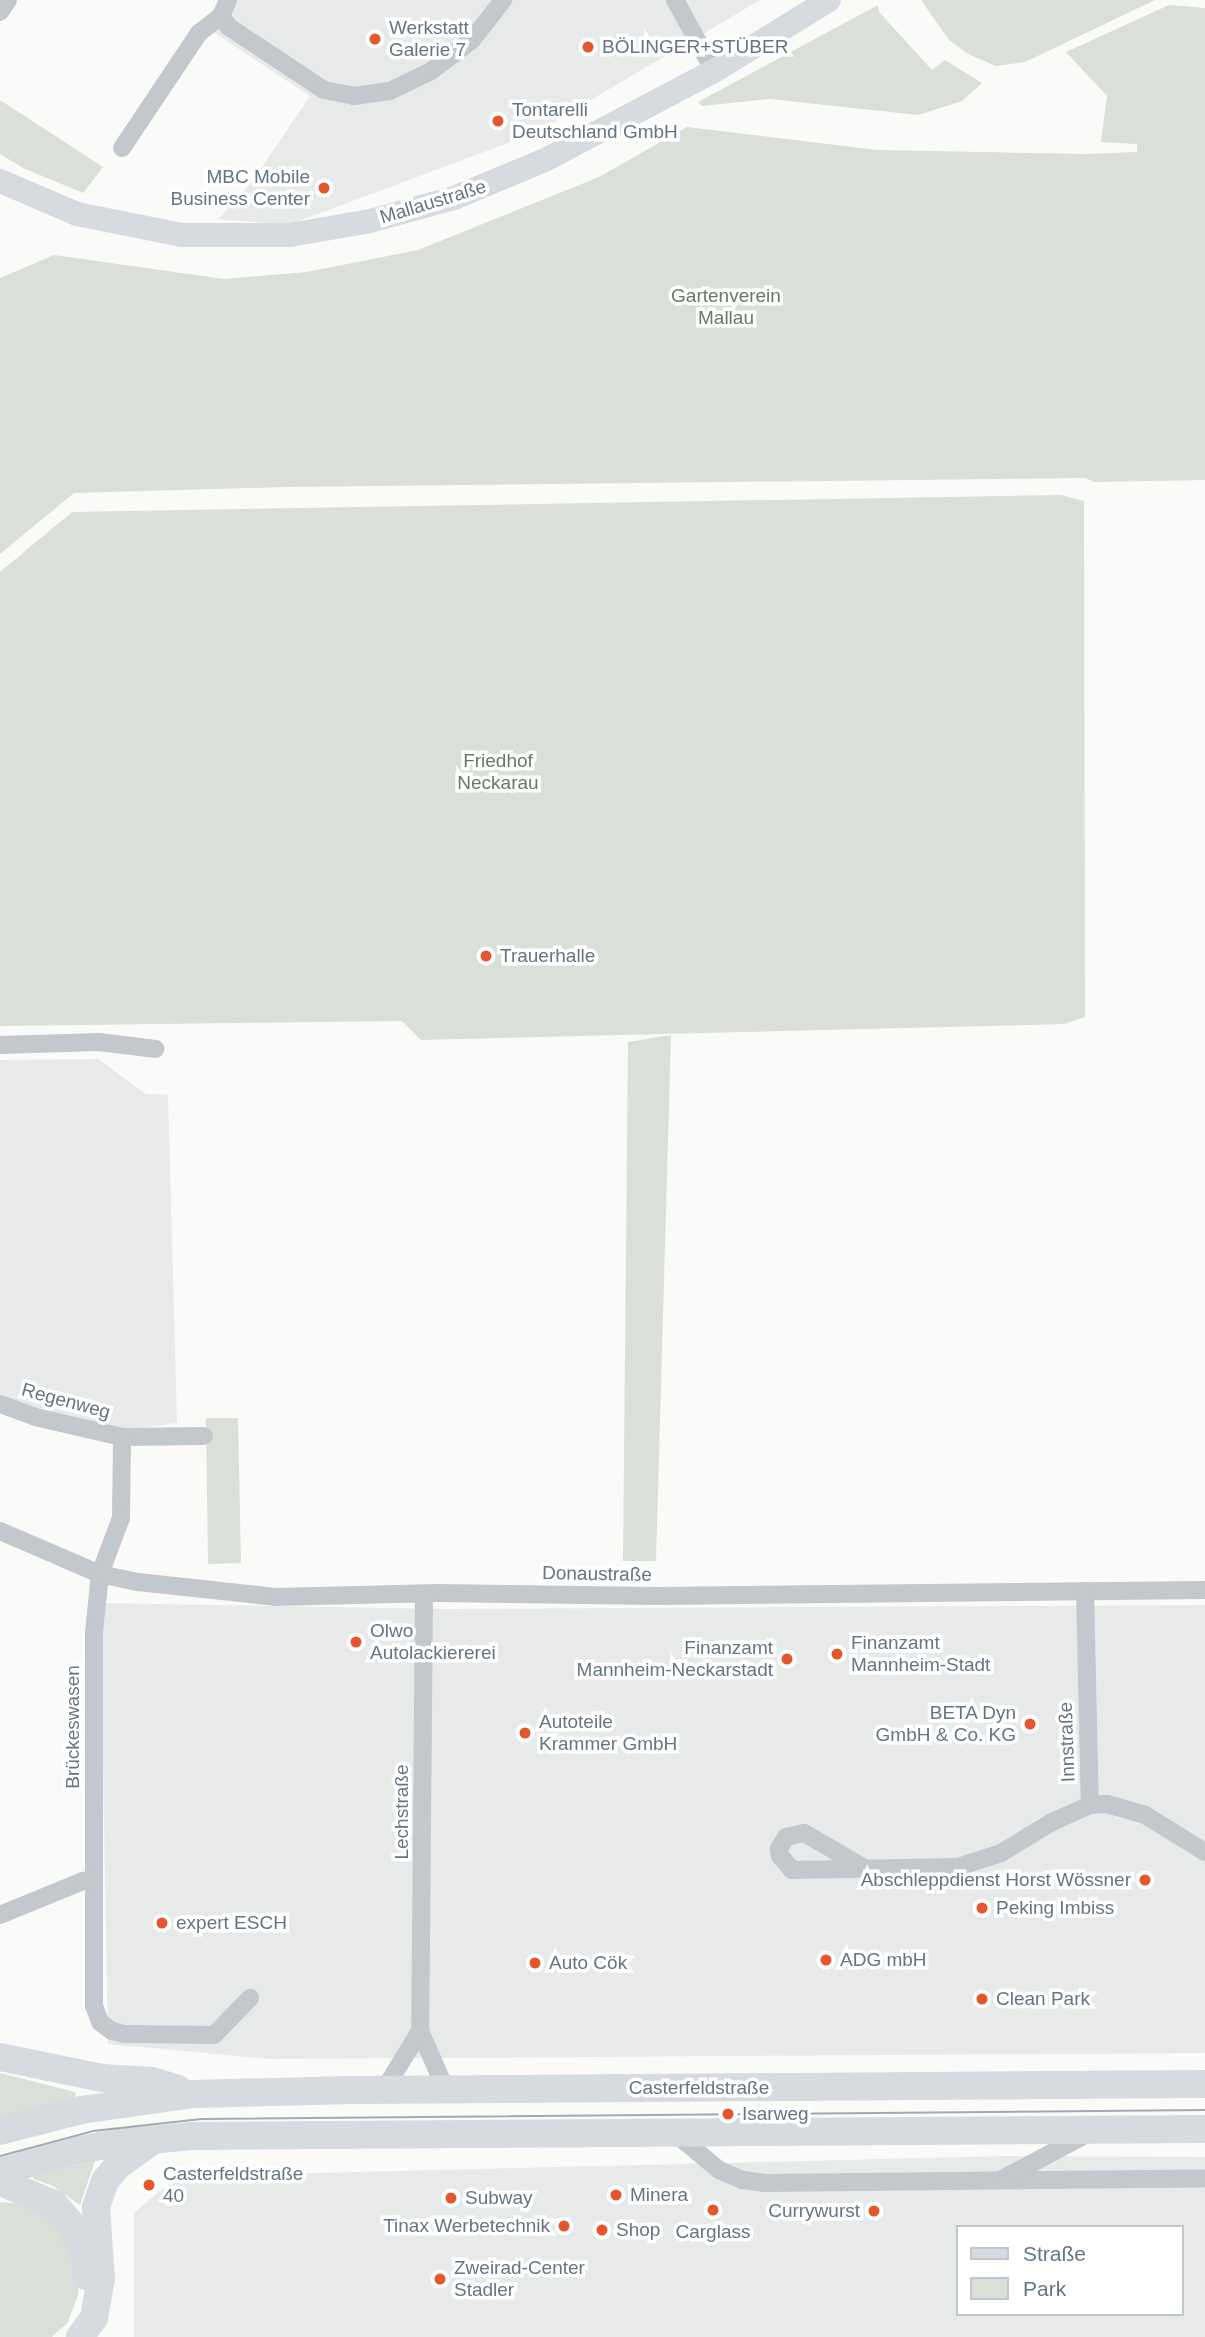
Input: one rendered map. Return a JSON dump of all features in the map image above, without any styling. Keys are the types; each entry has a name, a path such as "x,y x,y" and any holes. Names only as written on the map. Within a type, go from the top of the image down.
{"main road":[{"name":"Mallaustraße","path":"0,181 77,214 182,235 290,234 370,221 500,181 714,71 830,0"},
{"path":"0,2057 102,2078 152,2081 194,2094"},
{"name":"Casterfeldstraße","path":"194,2094 384,2090 1205,2084"},
{"path":"0,2131 81,2110 194,2094"},
{"path":"0,2172 67,2152 154,2139 274,2135 1205,2129"},
{"path":"80,2337 94,2318 101,2278 96,2207 105,2181 117,2166 154,2139"},
{"path":"0,2182 54,2204 72,2225 86,2257 86,2291 77,2323 62,2337"}],"street":[{"path":"225,8 229,27 324,90 354,96 390,91 431,71 472,40 503,0"},
{"path":"675,0 714,71"},
{"path":"122,148 199,33 225,8"},
{"path":"0,1045 99,1042 156,1049"},
{"name":"Regenweg","path":"0,1404 35,1417 122,1437 204,1436"},
{"name":"Regenweg","path":"100,1574 121,1518 122,1437"},
{"name":"Donaustraße","path":"0,1531 100,1574 138,1582 275,1597 1205,1590"},
{"name":"Brückeswasen","path":"100,1574 94,1632 94,2007 100,2022 125,2034 214,2035 250,1998"},
{"name":"Innstraße","path":"1084,1591 1090,1805 1122,1806 1145,1815 1205,1853"},
{"name":"Lechstraße","path":"424,1594 420,2031 446,2090"},
{"path":"861,1866 923,1869 979,1862 1001,1853 1052,1822 1090,1805"},
{"path":"0,1915 83,1881 94,1880"},
{"path":"384,2090 420,2031"},
{"path":"1001,2180 1096,2129"},
{"path":"676,2134 719,2170 743,2180 764,2183 1205,2178"}],"shaded area":[{"path":"221,0 760,0 535,133 288,225 218,219 252,182 310,96 204,26"},
{"path":"98,1059 146,1094 168,1095 177,1423 124,1430 0,1400 0,1060"},
{"path":"100,1603 445,1609 1205,1605 1205,2053 270,2059 108,2044"},
{"path":"1006,2156 1205,2157 1205,2337 134,2337 134,2213 161,2190 188,2176"}],"green space":[{"path":"921,0 1155,0 1025,62 996,66 968,54 949,40"},
{"path":"878,5 879,12 932,70 945,60 982,83 962,101 918,115 770,99 702,106 698,102"},
{"name":"Gartenverein Mallau","path":"1169,5 1205,8 1205,480 1094,482 1085,478 286,487 74,493 0,554 0,278 54,255 224,279 307,272 418,250 599,177 687,127 877,150 1085,154 1137,152 1137,144 1101,142 1107,96 1066,52"},
{"path":"0,100 103,167 83,193 23,168 0,154"},
{"name":"Friedhof Neckarau","path":"1061,495 1084,501 1085,1017 1064,1024 421,1040 402,1021 0,1026 0,572 72,512"},
{"path":"671,1035 656,1561 623,1561 628,1042"},
{"path":"206,1418 238,1418 241,1563 208,1564"},
{"path":"0,2073 75,2092 76,2099 0,2117"},
{"path":"95,2161 80,2205 51,2185 33,2179 34,2173"},
{"path":"0,2202 26,2204 48,2214 63,2228 80,2269 78,2295 68,2322 52,2337 0,2337"}],"tram line":[{"path":"0,2156 93,2131 201,2119 1205,2110"}],"place":[{"name":"Werkstatt Galerie 7","path":"375,39"},
{"name":"BÖLINGER+STÜBER","path":"588,47"},
{"name":"Tontarelli Deutschland GmbH","path":"498,121"},
{"name":"MBC Mobile Business Center","path":"324,188"},
{"name":"Trauerhalle","path":"486,956"},
{"name":"Olwo Autolackiererei","path":"356,1642"},
{"name":"Finanzamt Mannheim-Stadt","path":"837,1654"},
{"name":"Finanzamt Mannheim-Neckarstadt","path":"787,1659"},
{"name":"BETA Dyn GmbH & Co. KG","path":"1030,1724"},
{"name":"Autoteile Krammer GmbH","path":"525,1733"},
{"name":"Abschleppdienst Horst Wössner","path":"1145,1880"},
{"name":"Peking Imbiss","path":"982,1908"},
{"name":"expert ESCH","path":"162,1923"},
{"name":"ADG mbH","path":"826,1960"},
{"name":"Auto Cök","path":"535,1963"},
{"name":"Clean Park","path":"982,1999"},
{"name":"Isarweg","path":"728,2114"},
{"name":"Casterfeldstraße 40","path":"149,2185"},
{"name":"Minera","path":"616,2195"},
{"name":"Subway","path":"451,2198"},
{"name":"Carglass","path":"713,2210"},
{"name":"Currywurst","path":"874,2211"},
{"name":"Tinax Werbetechnik","path":"564,2226"},
{"name":"Shop","path":"602,2230"},
{"name":"Zweirad-Center Stadler","path":"440,2279"}]}
